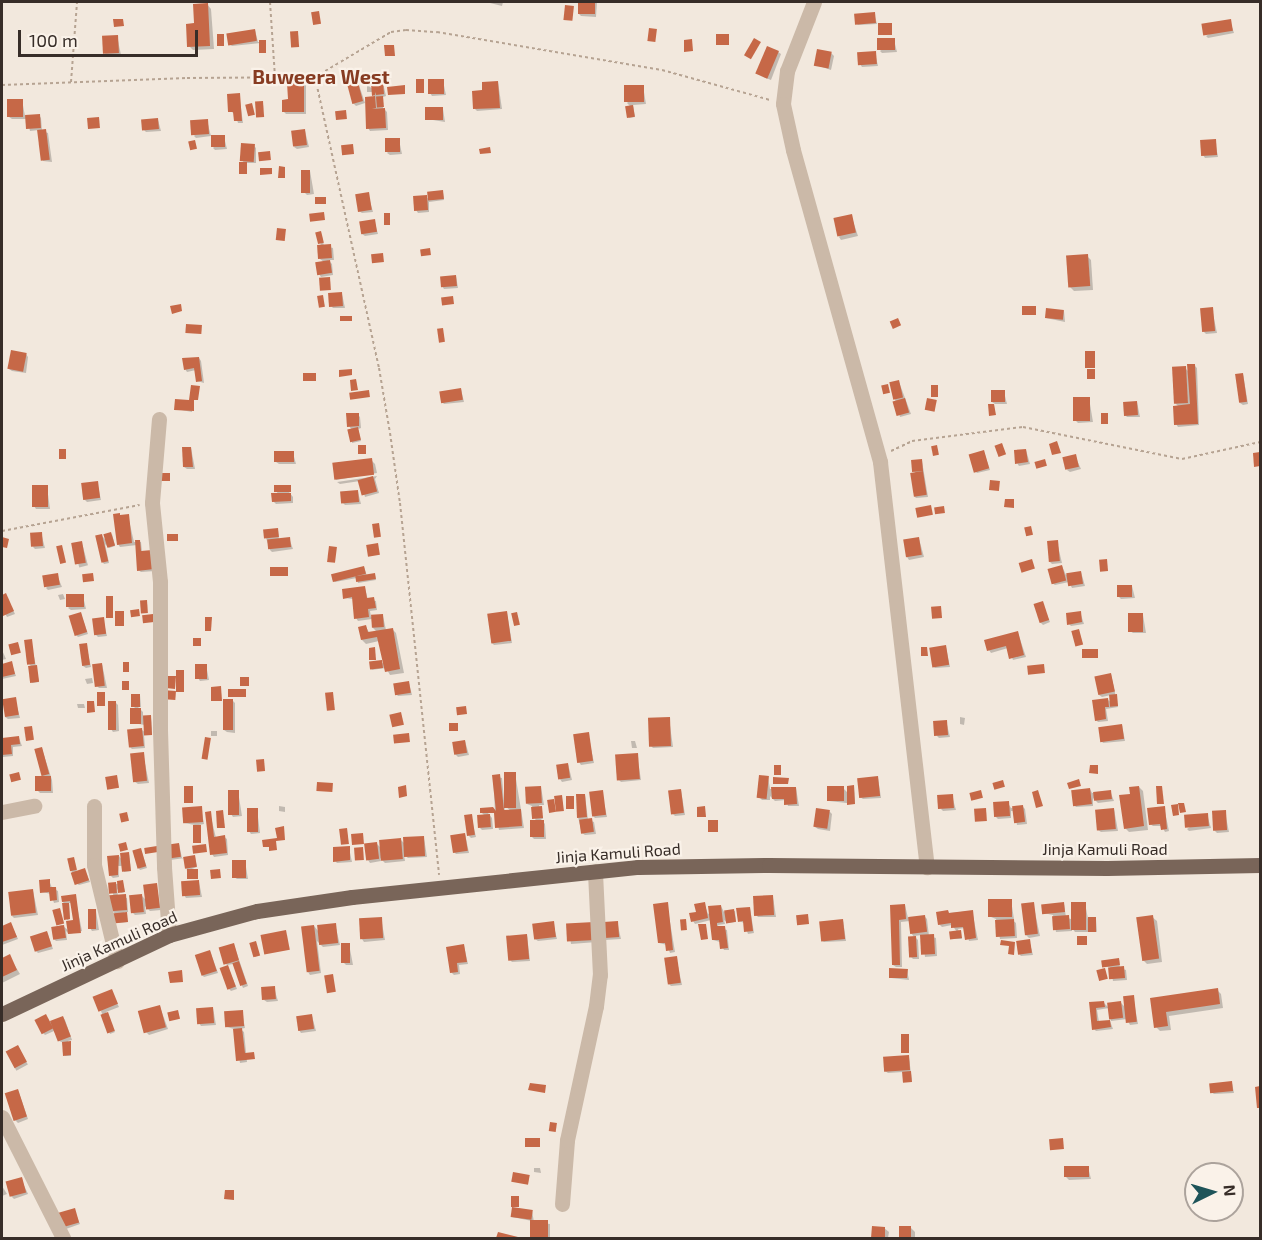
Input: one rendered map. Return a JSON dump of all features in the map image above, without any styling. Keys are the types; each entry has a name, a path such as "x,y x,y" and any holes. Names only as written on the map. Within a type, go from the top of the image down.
{"main road":[{"name":"Jinja Kamuli Road","path":"2,1014 169,935 257,911 440,886 638,867 1260,865"}],"street":[{"path":"814,2 787,71 783,104 792,150 880,462 927,867"},
{"path":"159,419 152,503 160,582 162,821 169,935"},
{"path":"2,812 33,806"},
{"path":"94,806 94,865 117,961"},
{"path":"562,1204 567,1140 596,1006 600,975 595,871"},
{"path":"2,1117 63,1239"}],"path":[{"path":"71,82 77,2"},
{"path":"270,2 275,78"},
{"path":"2,85 315,77 391,32 406,30 437,32 662,70 783,104"},
{"path":"315,77 379,368 390,433 440,886"},
{"path":"880,462 894,447 912,441 1023,427 1182,459 1260,442"},
{"path":"2,531 152,503"}],"building":[{"path":"578,2 595,2 595,14 578,14"},
{"path":"208,3 210,46 187,47 186,24 194,23 193,4"},
{"path":"565,5 574,6 572,21 563,20"},
{"path":"319,11 321,24 313,25 311,12"},
{"path":"875,12 876,23 855,25 854,14"},
{"path":"113,19 123,19 124,26 114,27"},
{"path":"1231,19 1233,31 1203,36 1201,24"},
{"path":"878,23 892,23 892,35 878,35"},
{"path":"649,28 657,29 655,42 647,41"},
{"path":"255,29 257,41 228,45 226,34"},
{"path":"298,31 299,47 291,48 290,32"},
{"path":"217,34 224,34 224,46 217,46"},
{"path":"716,34 729,34 729,45 716,45"},
{"path":"118,35 119,53 103,54 102,36"},
{"path":"754,38 761,42 751,59 744,55"},
{"path":"877,38 895,38 895,50 877,50"},
{"path":"692,39 693,51 684,52 684,40"},
{"path":"259,40 266,40 266,53 259,53"},
{"path":"384,45 394,45 395,56 385,56"},
{"path":"767,46 779,51 767,79 755,74"},
{"path":"817,49 832,52 828,69 814,66"},
{"path":"876,51 877,64 858,65 857,52"},
{"path":"356,75 363,101 352,104 345,78"},
{"path":"416,79 424,79 424,93 416,93"},
{"path":"428,79 444,79 444,94 428,94"},
{"path":"383,81 384,94 376,95 375,92 372,96 371,83"},
{"path":"498,81 500,108 473,109 472,91 482,90 482,82"},
{"path":"304,82 304,112 282,112 282,100 288,99 287,83"},
{"path":"405,85 405,94 388,95 387,87"},
{"path":"624,85 644,85 644,102 624,102"},
{"path":"240,93 242,121 234,121 233,112 228,112 227,94"},
{"path":"375,96 376,108 372,109 385,108 386,128 366,129 365,97"},
{"path":"383,96 384,107 377,108 376,97"},
{"path":"7,99 23,99 23,117 7,117"},
{"path":"263,101 264,117 256,118 255,102"},
{"path":"252,103 255,115 248,116 245,105"},
{"path":"633,105 635,117 627,118 625,106"},
{"path":"425,107 443,107 443,120 425,120"},
{"path":"346,110 347,119 336,120 335,111"},
{"path":"40,114 41,128 26,129 25,115"},
{"path":"99,117 100,128 88,129 87,118"},
{"path":"158,118 159,129 142,130 141,119"},
{"path":"208,119 209,134 191,135 190,120"},
{"path":"46,129 50,160 41,161 37,130"},
{"path":"305,129 307,145 293,147 291,131"},
{"path":"211,135 225,135 225,147 211,147"},
{"path":"385,138 400,138 400,152 385,152"},
{"path":"1216,139 1217,155 1201,156 1200,140"},
{"path":"195,140 197,149 190,150 188,142"},
{"path":"241,143 255,144 254,162 240,161"},
{"path":"353,144 354,154 342,155 341,145"},
{"path":"490,147 491,153 480,154 479,149"},
{"path":"270,151 271,160 259,161 258,152"},
{"path":"239,162 247,162 247,174 239,174"},
{"path":"279,166 285,167 285,178 278,178"},
{"path":"260,168 272,168 272,174 260,175"},
{"path":"301,170 310,170 310,193 301,193"},
{"path":"443,190 444,199 428,201 427,192"},
{"path":"369,192 372,210 358,212 355,194"},
{"path":"427,195 428,210 414,211 413,196"},
{"path":"315,197 326,197 326,204 315,204"},
{"path":"324,212 325,220 310,222 309,214"},
{"path":"384,213 390,213 390,225 384,225"},
{"path":"852,214 856,233 837,237 833,218"},
{"path":"375,219 377,232 361,234 359,222"},
{"path":"277,228 286,229 285,241 276,240"},
{"path":"321,231 324,243 318,244 315,232"},
{"path":"331,244 332,258 318,259 317,245"},
{"path":"430,248 431,255 421,256 420,249"},
{"path":"383,253 384,262 372,263 371,254"},
{"path":"1088,254 1090,286 1068,287 1066,256"},
{"path":"330,260 332,273 317,275 315,262"},
{"path":"456,275 457,286 441,287 440,276"},
{"path":"330,277 331,290 320,291 319,278"},
{"path":"342,292 343,306 329,307 328,293"},
{"path":"323,295 325,307 319,308 317,296"},
{"path":"453,296 454,304 442,305 441,297"},
{"path":"181,304 182,311 172,314 170,306"},
{"path":"1022,306 1036,306 1036,315 1022,315"},
{"path":"1213,307 1215,331 1202,332 1200,308"},
{"path":"1046,308 1064,310 1063,320 1045,318"},
{"path":"340,316 352,316 352,321 340,321"},
{"path":"898,318 901,325 893,329 890,322"},
{"path":"186,324 202,325 201,334 185,333"},
{"path":"443,328 445,342 439,343 437,329"},
{"path":"11,350 27,353 23,372 7,369"},
{"path":"1085,351 1095,351 1095,368 1085,368"},
{"path":"199,357 202,381 196,382 194,368 184,370 182,358"},
{"path":"1187,364 1195,364 1198,424 1174,425 1173,406 1190,404"},
{"path":"1186,366 1188,403 1174,404 1172,367"},
{"path":"352,369 352,375 339,377 339,370"},
{"path":"1087,369 1095,369 1095,379 1087,379"},
{"path":"303,373 316,373 316,381 303,381"},
{"path":"1243,373 1247,402 1239,403 1235,374"},
{"path":"356,379 358,390 351,391 350,380"},
{"path":"899,380 903,398 893,400 889,382"},
{"path":"888,384 890,393 883,394 881,386"},
{"path":"191,385 200,386 198,400 194,400 194,411 174,410 175,399 189,400"},
{"path":"931,385 938,385 938,397 931,397"},
{"path":"461,388 463,400 441,403 439,391"},
{"path":"369,390 370,397 350,400 349,393"},
{"path":"991,390 1005,390 1005,402 991,402"},
{"path":"1073,397 1090,397 1090,421 1073,421"},
{"path":"905,398 909,412 897,416 893,402"},
{"path":"927,398 937,400 935,412 925,410"},
{"path":"1137,401 1138,415 1124,416 1123,402"},
{"path":"988,404 994,404 996,415 989,416"},
{"path":"346,413 359,413 359,426 347,427"},
{"path":"1101,413 1108,413 1108,424 1101,424"},
{"path":"358,427 361,440 350,442 347,429"},
{"path":"1057,441 1061,453 1052,455 1049,444"},
{"path":"1002,443 1006,454 999,457 994,446"},
{"path":"358,445 366,445 366,454 358,454"},
{"path":"937,445 939,455 933,456 931,446"},
{"path":"182,447 191,447 193,467 183,467"},
{"path":"59,449 66,449 66,459 59,459"},
{"path":"1026,449 1028,462 1015,464 1014,450"},
{"path":"984,450 989,468 974,473 969,454"},
{"path":"274,451 294,451 294,462 274,462"},
{"path":"1260,452 1260,466 1254,467 1253,453"},
{"path":"1076,454 1079,467 1065,470 1062,457"},
{"path":"372,458 374,475 334,480 332,463"},
{"path":"922,459 923,471 912,472 911,460"},
{"path":"1045,459 1047,466 1036,469 1034,462"},
{"path":"923,471 927,495 914,497 910,473"},
{"path":"161,473 170,473 170,481 161,481"},
{"path":"373,476 377,491 362,496 358,480"},
{"path":"990,480 1000,481 999,491 989,490"},
{"path":"98,481 100,498 83,500 81,483"},
{"path":"32,485 48,485 48,507 32,507"},
{"path":"274,485 291,485 291,492 274,492"},
{"path":"358,490 359,502 341,504 340,492"},
{"path":"271,493 291,493 291,501 272,502"},
{"path":"1005,499 1014,499 1014,508 1004,507"},
{"path":"931,505 933,515 917,518 915,508"},
{"path":"944,506 945,513 935,514 934,507"},
{"path":"120,513 120,515 129,514 132,543 117,545 113,514"},
{"path":"379,523 381,537 374,538 372,524"},
{"path":"1031,526 1033,535 1026,536 1024,528"},
{"path":"278,528 279,537 264,539 263,530"},
{"path":"42,532 43,546 31,547 30,533"},
{"path":"111,532 115,545 107,548 103,534"},
{"path":"102,534 108,561 101,563 95,536"},
{"path":"167,534 178,534 178,541 167,541"},
{"path":"2,537 9,539 7,548 2,547"},
{"path":"290,537 291,547 268,549 267,539"},
{"path":"919,537 922,555 906,557 903,540"},
{"path":"135,540 140,540 141,551 152,550 154,569 137,571"},
{"path":"1058,540 1060,561 1049,562 1047,541"},
{"path":"82,541 86,563 75,565 71,543"},
{"path":"378,543 380,555 368,557 366,545"},
{"path":"62,545 66,563 60,564 56,546"},
{"path":"329,546 337,547 335,563 327,562"},
{"path":"1032,559 1035,569 1022,573 1019,563"},
{"path":"1107,559 1108,571 1100,572 1099,560"},
{"path":"1062,565 1066,580 1052,584 1048,569"},
{"path":"364,566 366,574 333,582 331,574"},
{"path":"270,567 288,567 288,576 270,576"},
{"path":"1081,571 1083,584 1068,586 1066,573"},
{"path":"58,573 60,585 44,587 42,576"},
{"path":"93,573 94,581 83,582 82,574"},
{"path":"375,573 376,579 356,582 355,576"},
{"path":"1117,585 1132,585 1132,597 1117,597"},
{"path":"365,586 367,598 374,597 376,608 368,609 369,617 354,619 352,597 343,599 342,589"},
{"path":"6,593 14,611 3,616 2,595"},
{"path":"66,594 84,594 84,607 66,607"},
{"path":"106,596 113,596 113,618 106,618"},
{"path":"140,600 147,600 148,613 141,613"},
{"path":"1043,601 1049,620 1040,623 1033,604"},
{"path":"941,606 942,618 932,619 931,607"},
{"path":"139,609 140,616 131,617 130,610"},
{"path":"115,611 124,611 124,626 115,626"},
{"path":"507,611 511,641 491,643 487,614"},
{"path":"1081,611 1082,622 1067,625 1066,613"},
{"path":"81,612 87,632 75,636 69,616"},
{"path":"517,612 520,625 514,626 511,613"},
{"path":"1128,613 1143,613 1143,632 1128,632"},
{"path":"153,614 154,622 143,623 142,615"},
{"path":"383,614 384,627 372,628 371,615"},
{"path":"104,617 106,634 94,635 92,618"},
{"path":"205,617 212,617 211,631 205,631"},
{"path":"366,625 368,632 393,628 400,669 385,672 377,637 361,640 358,627"},
{"path":"1079,629 1083,644 1075,647 1071,631"},
{"path":"1018,631 1024,655 1009,659 1006,646 987,651 984,640"},
{"path":"193,638 201,638 201,646 193,646"},
{"path":"32,639 35,664 27,665 24,640"},
{"path":"18,642 21,653 11,655 8,645"},
{"path":"87,643 90,665 82,666 79,644"},
{"path":"946,645 949,665 932,667 929,648"},
{"path":"375,647 376,660 369,660 369,648"},
{"path":"921,647 927,647 928,656 921,656"},
{"path":"1082,649 1098,649 1098,658 1082,658"},
{"path":"382,660 383,668 370,670 369,662"},
{"path":"12,661 15,674 2,677 2,664"},
{"path":"123,662 129,662 129,672 123,672"},
{"path":"102,663 105,686 95,687 92,664"},
{"path":"195,664 207,664 207,679 195,679"},
{"path":"1044,664 1045,673 1028,675 1027,666"},
{"path":"37,665 39,682 30,683 28,666"},
{"path":"176,670 184,670 184,692 176,692"},
{"path":"1111,673 1115,692 1098,695 1094,677"},
{"path":"166,676 176,676 175,689 166,688"},
{"path":"240,677 249,677 249,686 240,686"},
{"path":"122,681 129,681 129,690 122,690"},
{"path":"409,681 411,693 395,695 393,684"},
{"path":"221,686 222,701 211,701 211,687"},
{"path":"228,689 246,689 246,697 228,697"},
{"path":"162,690 176,691 175,700 161,699"},
{"path":"97,692 105,692 105,706 97,706"},
{"path":"333,692 335,710 327,711 325,693"},
{"path":"131,694 140,694 140,707 131,707"},
{"path":"1117,694 1118,706 1110,707 1109,695"},
{"path":"16,697 19,715 5,717 2,699"},
{"path":"1108,698 1109,707 1105,707 1106,719 1095,721 1092,700"},
{"path":"223,699 233,699 233,730 223,730"},
{"path":"87,701 94,701 95,712 87,713"},
{"path":"108,701 116,701 116,730 108,730"},
{"path":"466,706 467,714 457,715 456,707"},
{"path":"130,708 141,708 141,724 130,724"},
{"path":"401,712 404,725 392,727 389,715"},
{"path":"143,715 151,715 152,735 144,735"},
{"path":"670,717 671,746 649,747 648,718"},
{"path":"947,720 948,735 934,736 933,721"},
{"path":"449,723 458,723 458,731 449,731"},
{"path":"1122,724 1124,739 1100,742 1098,727"},
{"path":"32,726 34,740 26,741 24,727"},
{"path":"142,728 144,746 129,747 127,730"},
{"path":"589,732 593,761 577,763 573,734"},
{"path":"409,733 410,742 394,744 393,735"},
{"path":"19,736 20,744 11,745 12,754 2,755 2,738"},
{"path":"205,737 211,738 207,760 202,759"},
{"path":"465,740 467,753 454,755 452,742"},
{"path":"42,747 49,774 42,776 34,749"},
{"path":"144,752 147,781 133,782 130,753"},
{"path":"638,753 640,779 617,781 615,755"},
{"path":"264,759 265,771 257,772 256,760"},
{"path":"568,763 570,778 558,780 556,765"},
{"path":"774,765 781,765 781,775 774,775"},
{"path":"1090,765 1098,765 1098,774 1089,773"},
{"path":"19,772 21,780 11,782 9,774"},
{"path":"504,772 516,772 516,808 504,808"},
{"path":"500,774 504,810 521,809 522,826 495,828 494,813 480,813 480,808 493,807 496,811 492,775"},
{"path":"117,775 119,788 107,790 105,777"},
{"path":"759,775 769,776 767,799 757,798"},
{"path":"35,776 51,776 51,791 35,791"},
{"path":"878,776 880,796 859,798 857,778"},
{"path":"773,777 789,778 788,784 773,784"},
{"path":"1079,779 1081,786 1069,789 1067,783"},
{"path":"1003,780 1005,787 994,790 992,783"},
{"path":"317,782 333,783 332,792 316,791"},
{"path":"406,785 407,796 399,798 398,787"},
{"path":"854,785 855,804 847,805 847,786"},
{"path":"184,786 193,786 193,803 184,803"},
{"path":"541,786 542,803 526,804 525,787"},
{"path":"827,786 844,786 844,801 827,801"},
{"path":"1139,786 1144,826 1124,829 1119,795 1130,794 1129,787"},
{"path":"1156,786 1162,786 1164,804 1157,804"},
{"path":"771,787 796,787 797,804 784,805 784,799 772,799"},
{"path":"1090,788 1092,804 1073,806 1071,790"},
{"path":"681,789 684,813 671,814 668,791"},
{"path":"228,790 239,790 239,815 228,815"},
{"path":"603,790 606,815 592,817 589,792"},
{"path":"981,790 983,798 971,801 969,793"},
{"path":"1038,790 1043,806 1036,808 1032,792"},
{"path":"1111,790 1112,799 1094,801 1093,792"},
{"path":"576,794 585,794 587,817 577,818"},
{"path":"953,794 954,808 938,809 937,795"},
{"path":"562,795 564,811 556,812 554,796"},
{"path":"566,796 574,796 574,809 566,809"},
{"path":"554,799 556,812 549,813 547,800"},
{"path":"1009,801 1010,816 994,817 993,802"},
{"path":"1178,803 1184,803 1186,812 1180,813"},
{"path":"1178,804 1179,815 1173,816 1171,805"},
{"path":"1023,805 1025,822 1014,823 1012,806"},
{"path":"202,806 203,822 183,823 182,807"},
{"path":"542,806 543,818 532,819 531,807"},
{"path":"705,806 706,817 697,817 697,807"},
{"path":"1165,806 1167,829 1161,830 1160,824 1149,825 1147,808"},
{"path":"247,808 258,808 258,832 247,832"},
{"path":"816,808 830,810 827,829 813,827"},
{"path":"986,808 987,821 975,822 974,809"},
{"path":"1114,808 1116,829 1097,831 1095,810"},
{"path":"223,810 225,828 217,828 216,811"},
{"path":"1226,810 1227,830 1213,831 1212,811"},
{"path":"211,811 214,837 225,835 227,853 210,855 205,812"},
{"path":"127,812 129,821 121,823 119,814"},
{"path":"1208,813 1209,826 1185,828 1184,815"},
{"path":"472,814 475,835 467,836 464,815"},
{"path":"490,814 491,827 478,828 477,815"},
{"path":"592,818 594,832 581,834 579,820"},
{"path":"530,820 544,820 544,837 530,837"},
{"path":"708,820 718,820 718,832 708,832"},
{"path":"193,825 201,825 201,843 193,843"},
{"path":"284,826 285,840 276,841 277,850 269,851 269,847 263,847 262,840 277,838 275,828"},
{"path":"347,828 349,844 341,845 339,829"},
{"path":"363,833 364,844 352,845 351,834"},
{"path":"465,833 468,851 453,853 450,835"},
{"path":"424,836 425,856 404,857 403,837"},
{"path":"401,838 403,859 381,861 379,840"},
{"path":"126,842 128,850 120,852 118,844"},
{"path":"377,842 379,859 366,860 364,844"},
{"path":"179,843 181,857 167,859 165,845"},
{"path":"206,844 207,852 193,854 192,846"},
{"path":"157,846 158,852 145,854 144,848"},
{"path":"350,846 350,860 333,862 333,847"},
{"path":"363,847 364,860 355,861 354,848"},
{"path":"141,848 146,866 138,869 132,850"},
{"path":"129,852 131,871 122,872 120,853"},
{"path":"119,855 118,875 109,876 107,856"},
{"path":"195,855 197,867 185,869 183,857"},
{"path":"74,857 77,870 70,871 67,859"},
{"path":"232,860 246,860 246,878 232,878"},
{"path":"85,868 89,880 75,885 71,873"},
{"path":"187,869 198,869 198,879 187,879"},
{"path":"220,869 221,878 211,879 210,870"},
{"path":"50,879 50,887 56,887 57,900 50,901 49,892 40,893 39,880"},
{"path":"123,880 125,892 118,893 117,881"},
{"path":"199,880 200,895 182,896 181,881"},
{"path":"116,882 117,893 109,894 108,883"},
{"path":"157,883 160,908 146,910 143,885"},
{"path":"33,889 36,913 11,916 8,892"},
{"path":"76,894 81,933 68,934 66,921 73,920 70,901 62,902 61,896"},
{"path":"126,894 127,910 110,911 109,895"},
{"path":"142,894 144,912 131,913 129,895"},
{"path":"773,895 774,915 754,916 753,896"},
{"path":"988,899 1012,899 1012,917 988,917"},
{"path":"668,902 673,950 666,951 665,943 658,943 653,904"},
{"path":"705,902 708,918 691,922 689,913 696,912 694,904"},
{"path":"1034,902 1038,934 1025,935 1021,904"},
{"path":"1064,902 1065,912 1042,914 1041,904"},
{"path":"1071,902 1086,902 1086,930 1071,930"},
{"path":"62,903 69,903 70,919 64,920"},
{"path":"905,904 906,919 899,920 900,965 892,965 890,905"},
{"path":"721,905 723,922 717,923 717,926 725,926 728,948 720,949 719,940 712,940 708,906"},
{"path":"750,907 753,931 744,932 743,921 738,922 736,908"},
{"path":"60,908 64,923 56,926 52,910"},
{"path":"88,909 96,909 96,929 88,929"},
{"path":"734,909 736,922 726,923 724,911"},
{"path":"948,910 949,913 973,910 976,938 965,940 963,927 951,928 951,923 938,925 936,912"},
{"path":"127,912 128,922 113,924 112,914"},
{"path":"808,914 809,924 797,925 796,915"},
{"path":"925,915 927,932 910,934 908,917"},
{"path":"1069,915 1070,929 1053,930 1052,916"},
{"path":"1153,915 1159,959 1142,961 1136,917"},
{"path":"382,917 383,938 360,939 359,918"},
{"path":"1088,917 1096,917 1096,932 1088,932"},
{"path":"686,919 687,930 681,930 680,920"},
{"path":"843,919 845,939 821,941 819,922"},
{"path":"1014,919 1015,936 996,937 995,920"},
{"path":"554,921 556,937 534,940 532,924"},
{"path":"618,921 619,937 601,938 600,922"},
{"path":"11,922 17,937 2,942 2,926"},
{"path":"594,922 595,940 567,941 566,923"},
{"path":"336,923 338,943 319,945 317,925"},
{"path":"698,924 706,924 708,939 701,940"},
{"path":"64,925 66,938 53,940 51,927"},
{"path":"314,925 320,971 307,972 301,927"},
{"path":"286,930 290,950 264,955 260,935"},
{"path":"961,930 962,938 950,939 949,931"},
{"path":"47,931 52,946 35,952 30,937"},
{"path":"527,934 529,959 508,961 506,936"},
{"path":"934,934 935,954 921,955 920,935"},
{"path":"908,936 916,936 917,957 909,957"},
{"path":"1077,936 1087,936 1087,945 1077,945"},
{"path":"1030,939 1032,953 1018,955 1016,941"},
{"path":"1001,940 1015,942 1014,955 1008,954 1009,946 1000,945"},
{"path":"256,941 260,955 253,957 249,943"},
{"path":"234,943 239,960 224,965 219,947"},
{"path":"341,943 350,943 350,963 341,963"},
{"path":"464,944 467,962 457,963 458,972 450,973 446,947"},
{"path":"210,950 217,971 202,976 195,955"},
{"path":"10,954 17,970 2,977 2,958"},
{"path":"677,956 681,983 668,985 664,958"},
{"path":"1119,958 1120,965 1102,967 1101,961"},
{"path":"239,961 247,984 240,986 232,963"},
{"path":"228,965 236,987 227,990 220,968"},
{"path":"1124,966 1125,978 1109,979 1108,967"},
{"path":"889,968 908,969 907,978 889,978"},
{"path":"1105,968 1108,979 1099,981 1096,970"},
{"path":"182,970 183,982 170,983 168,972"},
{"path":"333,974 336,992 327,993 324,975"},
{"path":"275,986 276,999 262,1000 261,987"},
{"path":"1218,988 1220,1004 1166,1012 1168,1026 1154,1028 1150,998"},
{"path":"112,989 118,1004 99,1012 93,997"},
{"path":"1134,995 1137,1022 1126,1023 1123,996"},
{"path":"1104,1001 1105,1007 1096,1008 1097,1021 1110,1020 1111,1027 1092,1030 1089,1002"},
{"path":"1121,1001 1123,1018 1109,1020 1107,1003"},
{"path":"160,1005 166,1027 144,1033 138,1011"},
{"path":"213,1007 214,1023 197,1024 196,1008"},
{"path":"178,1010 180,1019 169,1021 167,1012"},
{"path":"243,1010 244,1026 225,1027 224,1011"},
{"path":"108,1012 115,1031 107,1034 100,1015"},
{"path":"46,1014 53,1028 42,1034 34,1020"},
{"path":"312,1014 314,1029 298,1031 296,1016"},
{"path":"63,1016 71,1037 58,1042 50,1021"},
{"path":"242,1028 245,1053 254,1052 255,1059 236,1061 233,1029"},
{"path":"901,1034 909,1034 909,1053 901,1053"},
{"path":"71,1041 71,1055 63,1056 62,1042"},
{"path":"18,1045 27,1062 15,1068 6,1052"},
{"path":"909,1055 910,1070 884,1072 883,1057"},
{"path":"911,1071 912,1082 903,1083 902,1072"},
{"path":"1232,1081 1233,1091 1210,1093 1209,1083"},
{"path":"530,1083 546,1085 545,1093 528,1090"},
{"path":"1260,1086 1260,1108 1257,1108 1255,1087"},
{"path":"18,1089 27,1117 14,1121 5,1093"},
{"path":"550,1122 557,1123 556,1132 549,1131"},
{"path":"525,1138 540,1138 540,1147 525,1147"},
{"path":"1063,1138 1064,1149 1050,1150 1049,1139"},
{"path":"1064,1166 1089,1166 1089,1177 1064,1177"},
{"path":"513,1172 530,1175 528,1185 511,1182"},
{"path":"22,1177 26,1192 10,1197 6,1181"},
{"path":"225,1190 234,1190 234,1200 224,1199"},
{"path":"511,1196 519,1196 519,1207 511,1207"},
{"path":"512,1207 533,1210 531,1220 511,1217"},
{"path":"75,1208 79,1222 62,1227 58,1213"},
{"path":"530,1220 548,1220 548,1237 530,1237"},
{"path":"872,1226 885,1227 885,1238 871,1238"},
{"path":"899,1226 911,1226 911,1238 899,1238"},
{"path":"498,1232 522,1238 496,1238"}],"district":[{"name":"Buweera West","path":"321,76"}]}
